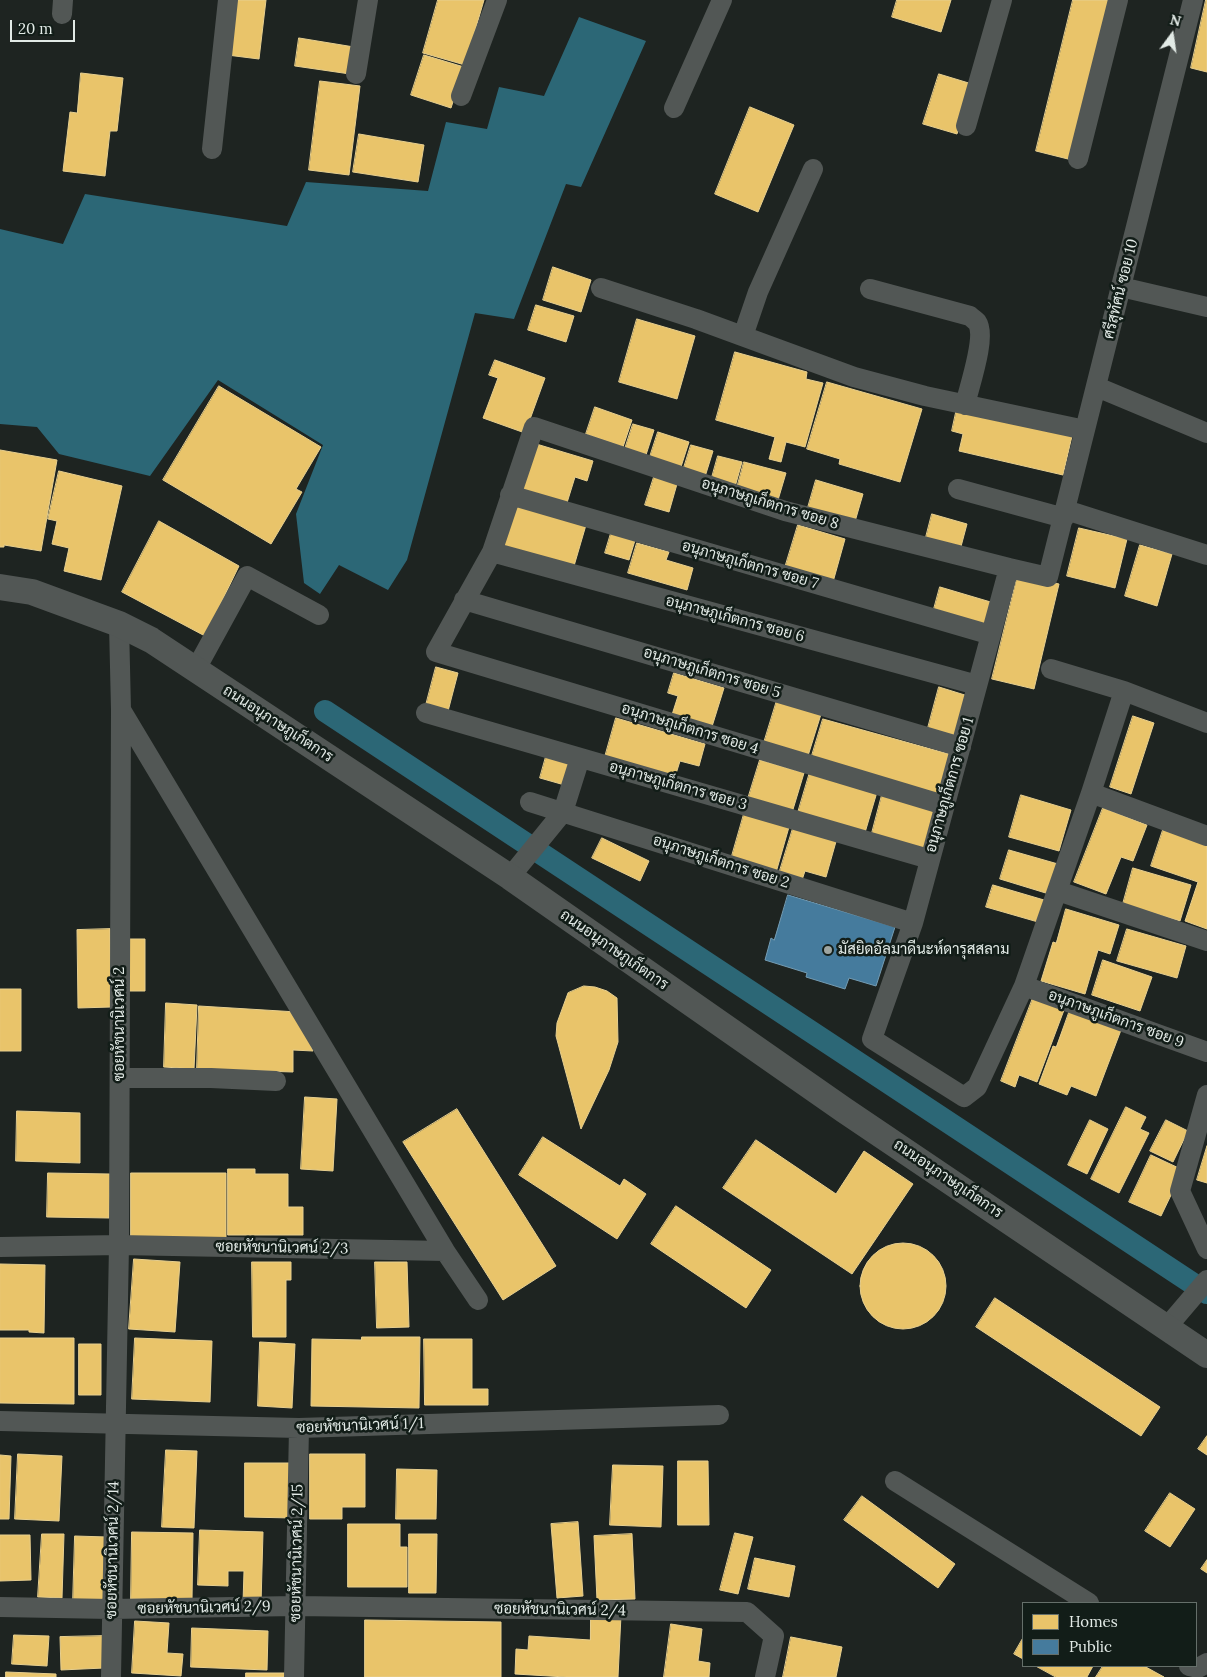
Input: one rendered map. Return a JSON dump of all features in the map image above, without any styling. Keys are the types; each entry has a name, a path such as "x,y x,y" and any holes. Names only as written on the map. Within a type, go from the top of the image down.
{"street":[{"path":"212,149 228,0"},
{"path":"356,74 368,0"},
{"path":"461,96 497,0"},
{"path":"674,108 722,0"},
{"path":"966,126 1002,0"},
{"path":"1078,159 1118,0"},
{"name":"ศรีสุทัศน์ ซอย 10","path":"1009,568 1048,577 1193,0"},
{"path":"742,336 758,292 814,169"},
{"path":"1121,287 1207,307"},
{"path":"601,288 742,336 854,377 925,396 1085,430"},
{"path":"870,289 970,316 977,321 980,329 980,341 965,405"},
{"path":"1097,386 1207,432"},
{"name":"อนุภาษภูเก็ตการ ซอย 8","path":"510,495 534,427 785,511 1009,568"},
{"path":"958,489 1065,514 1207,555"},
{"path":"464,600 492,552 510,495"},
{"name":"อนุภาษภูเก็ตการ ซอย 7","path":"510,495 991,635"},
{"name":"อนุภาษภูเก็ตการ ซอย 6","path":"492,552 978,685"},
{"name":"อนุภาษภูเก็ตการ ซอย 1","path":"1009,568 913,923 872,1038 964,1097 977,1088 1024,986"},
{"path":"196,669 247,576 319,615"},
{"name":"ถนนอนุภาษภูเก็ตการ","path":"0,587 32,592 119,624 151,640 510,877 844,1110 1207,1355"},
{"name":"อนุภาษภูเก็ตการ ซอย 4","path":"464,600 436,652 944,805"},
{"name":"อนุภาษภูเก็ตการ ซอย 5","path":"464,600 960,747"},
{"name":"ซอยหัชนานิเวศน์ 2","path":"116,1424 120,1078 121,710 119,624"},
{"path":"1051,669 1124,691 1207,723"},
{"path":"1024,986 1058,891 1124,691"},
{"path":"121,710 445,1251 478,1300"},
{"name":"อนุภาษภูเก็ตการ ซอย 3","path":"426,713 929,859"},
{"path":"510,877 563,812 580,758"},
{"path":"1091,793 1207,836"},
{"name":"อนุภาษภูเก็ตการ ซอย 2","path":"530,802 913,923"},
{"path":"1058,891 1207,941"},
{"name":"อนุภาษภูเก็ตการ ซอย 9","path":"1024,986 1207,1052"},
{"path":"120,1078 210,1078 276,1081"},
{"path":"1207,1095 1180,1191 1207,1249"},
{"name":"ซอยหัชนานิเวศน์ 2/3","path":"0,1246 119,1245 445,1251"},
{"path":"1167,1327 1207,1280"},
{"name":"ซอยหัชนานิเวศน์ 1/1","path":"0,1421 299,1428 719,1415"},
{"name":"ซอยหัชนานิเวศน์ 2/14","path":"111,1677 116,1424"},
{"name":"ซอยหัชนานิเวศน์ 2/15","path":"294,1677 299,1428"},
{"path":"895,1481 1087,1602"},
{"name":"ซอยหัชนานิเวศน์ 2/9","path":"0,1608 112,1609 296,1606"},
{"name":"ซอยหัชนานิเวศน์ 2/4","path":"296,1606 747,1612 774,1636 765,1677"},
{"path":"1194,1667 1198,1668 1207,1663"}],"water":[{"path":"579,17 646,41 581,187 566,184 514,319 475,313 407,560 388,590 339,565 320,594 304,583 296,514 323,445 218,380 150,476 59,454 37,427 0,424 0,229 63,244 85,194 287,226 306,182 428,191 446,122 487,129 499,87 544,96"}],"building: Homes":[{"path":"234,0 266,0 259,59 227,55"},
{"path":"438,0 484,0 465,65 423,53"},
{"path":"897,0 951,0 941,32 892,17"},
{"path":"1073,0 1116,0 1076,161 1036,151"},
{"path":"1207,0 1207,72 1191,68"},
{"path":"299,38 354,47 350,74 295,66"},
{"path":"424,55 464,67 451,108 411,95"},
{"path":"81,73 123,78 117,131 110,131 105,176 63,171 70,112 77,113"},
{"path":"939,74 972,84 957,134 923,124"},
{"path":"320,81 360,86 349,175 309,170"},
{"path":"750,107 794,125 758,212 715,194"},
{"path":"359,134 424,145 418,182 353,172"},
{"path":"553,267 591,280 581,312 543,300"},
{"path":"536,305 574,316 566,342 528,330"},
{"path":"637,319 695,336 677,399 619,382"},
{"path":"735,352 807,372 806,379 823,383 805,447 786,442 781,462 769,459 775,437 716,420"},
{"path":"495,360 545,378 525,433 483,418 498,378 489,375"},
{"path":"827,382 922,409 900,482 839,464 840,459 807,449"},
{"path":"219,386 321,447 296,489 302,492 271,544 163,480"},
{"path":"595,407 632,420 623,447 586,434"},
{"path":"957,408 1072,436 1063,475 959,451 963,434 952,431"},
{"path":"633,424 654,430 645,458 624,452"},
{"path":"658,432 689,442 679,473 648,463"},
{"path":"533,443 593,461 587,481 575,477 566,506 518,491"},
{"path":"691,445 713,451 704,480 682,474"},
{"path":"0,450 57,460 41,551 4,545 4,547 0,547"},
{"path":"718,456 742,462 735,487 711,481"},
{"path":"744,462 786,473 778,500 737,488"},
{"path":"59,471 122,486 101,580 64,571 69,548 52,544 57,521 48,519"},
{"path":"654,477 677,484 669,512 645,505"},
{"path":"816,480 863,494 854,525 807,511"},
{"path":"513,505 586,525 574,566 502,546"},
{"path":"932,514 967,524 959,554 924,545"},
{"path":"159,521 239,566 205,636 122,592"},
{"path":"798,525 845,539 833,582 784,571"},
{"path":"1079,528 1127,539 1115,588 1067,576"},
{"path":"612,530 636,537 629,560 605,553"},
{"path":"637,543 669,552 666,560 693,568 687,590 628,573"},
{"path":"1140,545 1172,554 1157,606 1125,596"},
{"path":"1018,574 1059,584 1034,689 992,679"},
{"path":"940,587 994,603 988,625 934,609"},
{"path":"436,667 458,673 447,715 425,709"},
{"path":"674,673 724,688 710,733 670,721 678,696 668,693"},
{"path":"939,687 968,696 957,736 928,728"},
{"path":"778,697 822,711 807,759 763,746"},
{"path":"1133,716 1154,723 1131,794 1110,787"},
{"path":"616,718 705,744 699,766 680,761 675,777 605,757"},
{"path":"823,719 949,754 938,797 811,759"},
{"path":"547,753 575,760 568,786 540,778"},
{"path":"760,760 804,773 791,816 747,802"},
{"path":"810,772 877,792 864,836 797,816"},
{"path":"882,795 938,811 927,852 871,837"},
{"path":"1021,795 1071,810 1059,851 1009,837"},
{"path":"1103,808 1147,825 1133,861 1121,857 1106,894 1074,882"},
{"path":"744,814 789,827 775,876 730,863"},
{"path":"794,825 837,838 826,877 805,871 801,883 778,877"},
{"path":"1163,830 1207,845 1207,929 1185,921 1198,882 1151,866"},
{"path":"602,838 649,861 640,881 592,858"},
{"path":"1009,850 1058,864 1049,894 1000,879"},
{"path":"1133,868 1191,885 1180,921 1123,904"},
{"path":"993,885 1044,900 1038,922 986,907"},
{"path":"1066,909 1119,925 1110,954 1098,950 1085,994 1041,981 1053,942 1056,943"},
{"path":"110,929 111,1007 78,1008 77,930"},
{"path":"1127,929 1186,946 1177,978 1117,961"},
{"path":"128,939 145,939 145,991 128,991"},
{"path":"1103,960 1152,977 1140,1011 1092,995"},
{"path":"584,986 607,991 617,998 618,1042 609,1070 581,1129 556,1036 557,1023 568,993"},
{"path":"0,989 21,989 21,1051 0,1051"},
{"path":"1033,998 1064,1010 1037,1082 1019,1075 1015,1087 1001,1081"},
{"path":"166,1003 197,1005 194,1069 164,1067"},
{"path":"199,1006 297,1012 313,1051 293,1050 293,1072 197,1069"},
{"path":"1070,1010 1121,1030 1096,1096 1071,1086 1067,1095 1039,1084 1053,1046 1056,1047"},
{"path":"305,1097 337,1099 333,1171 301,1169"},
{"path":"1126,1107 1146,1117 1140,1129 1149,1133 1119,1193 1091,1179"},
{"path":"457,1109 556,1266 503,1300 403,1142"},
{"path":"17,1111 80,1113 80,1163 16,1161"},
{"path":"1090,1120 1108,1129 1087,1174 1068,1165"},
{"path":"1166,1120 1188,1131 1173,1162 1150,1151"},
{"path":"543,1137 620,1186 624,1179 646,1194 617,1239 519,1175"},
{"path":"756,1140 836,1194 864,1151 913,1184 852,1274 723,1188"},
{"path":"1207,1146 1207,1183 1197,1180"},
{"path":"1151,1155 1183,1170 1161,1216 1129,1202"},
{"path":"228,1169 255,1169 255,1174 288,1174 288,1207 303,1207 303,1235 228,1235"},
{"path":"48,1173 110,1174 109,1218 47,1217"},
{"path":"131,1173 226,1173 226,1238 131,1237"},
{"path":"676,1206 771,1270 746,1308 651,1244"},
{"path":"903,1243 919,1246 927,1250 939,1262 943,1270 946,1286 943,1302 939,1310 927,1322 919,1326 903,1329 887,1326 879,1322 867,1310 863,1302 860,1286 863,1270 867,1262 879,1250 887,1246"},
{"path":"134,1259 180,1262 175,1332 129,1329"},
{"path":"252,1262 291,1262 291,1280 286,1280 286,1337 253,1337"},
{"path":"375,1262 407,1262 409,1327 377,1328"},
{"path":"0,1264 45,1265 44,1333 29,1332 29,1330 0,1330"},
{"path":"995,1298 1160,1407 1141,1436 976,1327"},
{"path":"362,1337 420,1337 419,1408 311,1406 312,1339 361,1340"},
{"path":"0,1338 74,1338 74,1404 0,1403"},
{"path":"135,1338 212,1341 210,1402 132,1399"},
{"path":"424,1339 472,1339 472,1389 488,1389 488,1405 425,1405"},
{"path":"260,1342 295,1344 292,1408 258,1406"},
{"path":"79,1344 101,1344 101,1395 79,1395"},
{"path":"1207,1436 1207,1455 1198,1449"},
{"path":"166,1450 197,1451 194,1528 162,1527"},
{"path":"18,1454 62,1456 59,1521 15,1519"},
{"path":"310,1454 365,1454 365,1507 342,1507 342,1519 310,1519"},
{"path":"0,1455 11,1456 9,1519 0,1519"},
{"path":"678,1461 708,1461 709,1525 678,1525"},
{"path":"245,1463 293,1463 293,1518 245,1517"},
{"path":"613,1465 663,1466 661,1527 610,1525"},
{"path":"397,1469 437,1470 436,1519 396,1519"},
{"path":"1170,1493 1195,1509 1170,1547 1145,1531"},
{"path":"862,1496 955,1564 938,1588 844,1520"},
{"path":"578,1522 583,1596 557,1598 551,1524"},
{"path":"348,1524 400,1524 400,1547 407,1547 407,1587 348,1587"},
{"path":"200,1530 263,1532 261,1604 243,1603 244,1571 228,1571 228,1586 198,1585"},
{"path":"132,1532 193,1533 192,1600 131,1599"},
{"path":"735,1533 753,1537 738,1594 720,1590"},
{"path":"42,1534 64,1534 62,1598 38,1597"},
{"path":"409,1534 437,1534 436,1593 409,1593"},
{"path":"632,1534 635,1599 597,1600 594,1536"},
{"path":"0,1535 30,1535 31,1580 0,1581"},
{"path":"75,1536 107,1537 106,1604 73,1603"},
{"path":"755,1558 795,1566 789,1597 748,1589"},
{"path":"1207,1560 1207,1573 1201,1569"},
{"path":"591,1613 621,1615 618,1677 566,1677 515,1674 516,1649 528,1650 529,1636 590,1640"},
{"path":"365,1620 501,1622 501,1677 365,1677"},
{"path":"135,1621 169,1623 167,1653 183,1654 181,1676 132,1673"},
{"path":"671,1624 702,1629 698,1661 710,1663 709,1677 664,1677"},
{"path":"192,1628 268,1631 267,1670 191,1667"},
{"path":"14,1635 49,1636 47,1666 12,1664"},
{"path":"103,1636 104,1668 61,1670 60,1637"},
{"path":"791,1637 842,1647 836,1677 783,1677"},
{"path":"1022,1640 1022,1658 1014,1654"},
{"path":"1038,1667 1092,1667 1087,1677 1056,1677"},
{"path":"1102,1667 1146,1667 1164,1677 1096,1677"},
{"path":"6,1672 56,1674 56,1677 6,1677"},
{"path":"246,1673 290,1673 290,1677 246,1677"}],"building: Public":[{"name":"มัสยิดอัลมาดีนะห์ดารุสสลาม","path":"788,895 895,927 876,986 849,978 845,989 806,977 807,973 765,960 771,938 774,940"}],"waterway":[{"path":"325,711 1207,1293"}],"place":[{"name":"มัสยิดอัลมาดีนะห์ดารุสสลาม","path":"828,950"}]}
